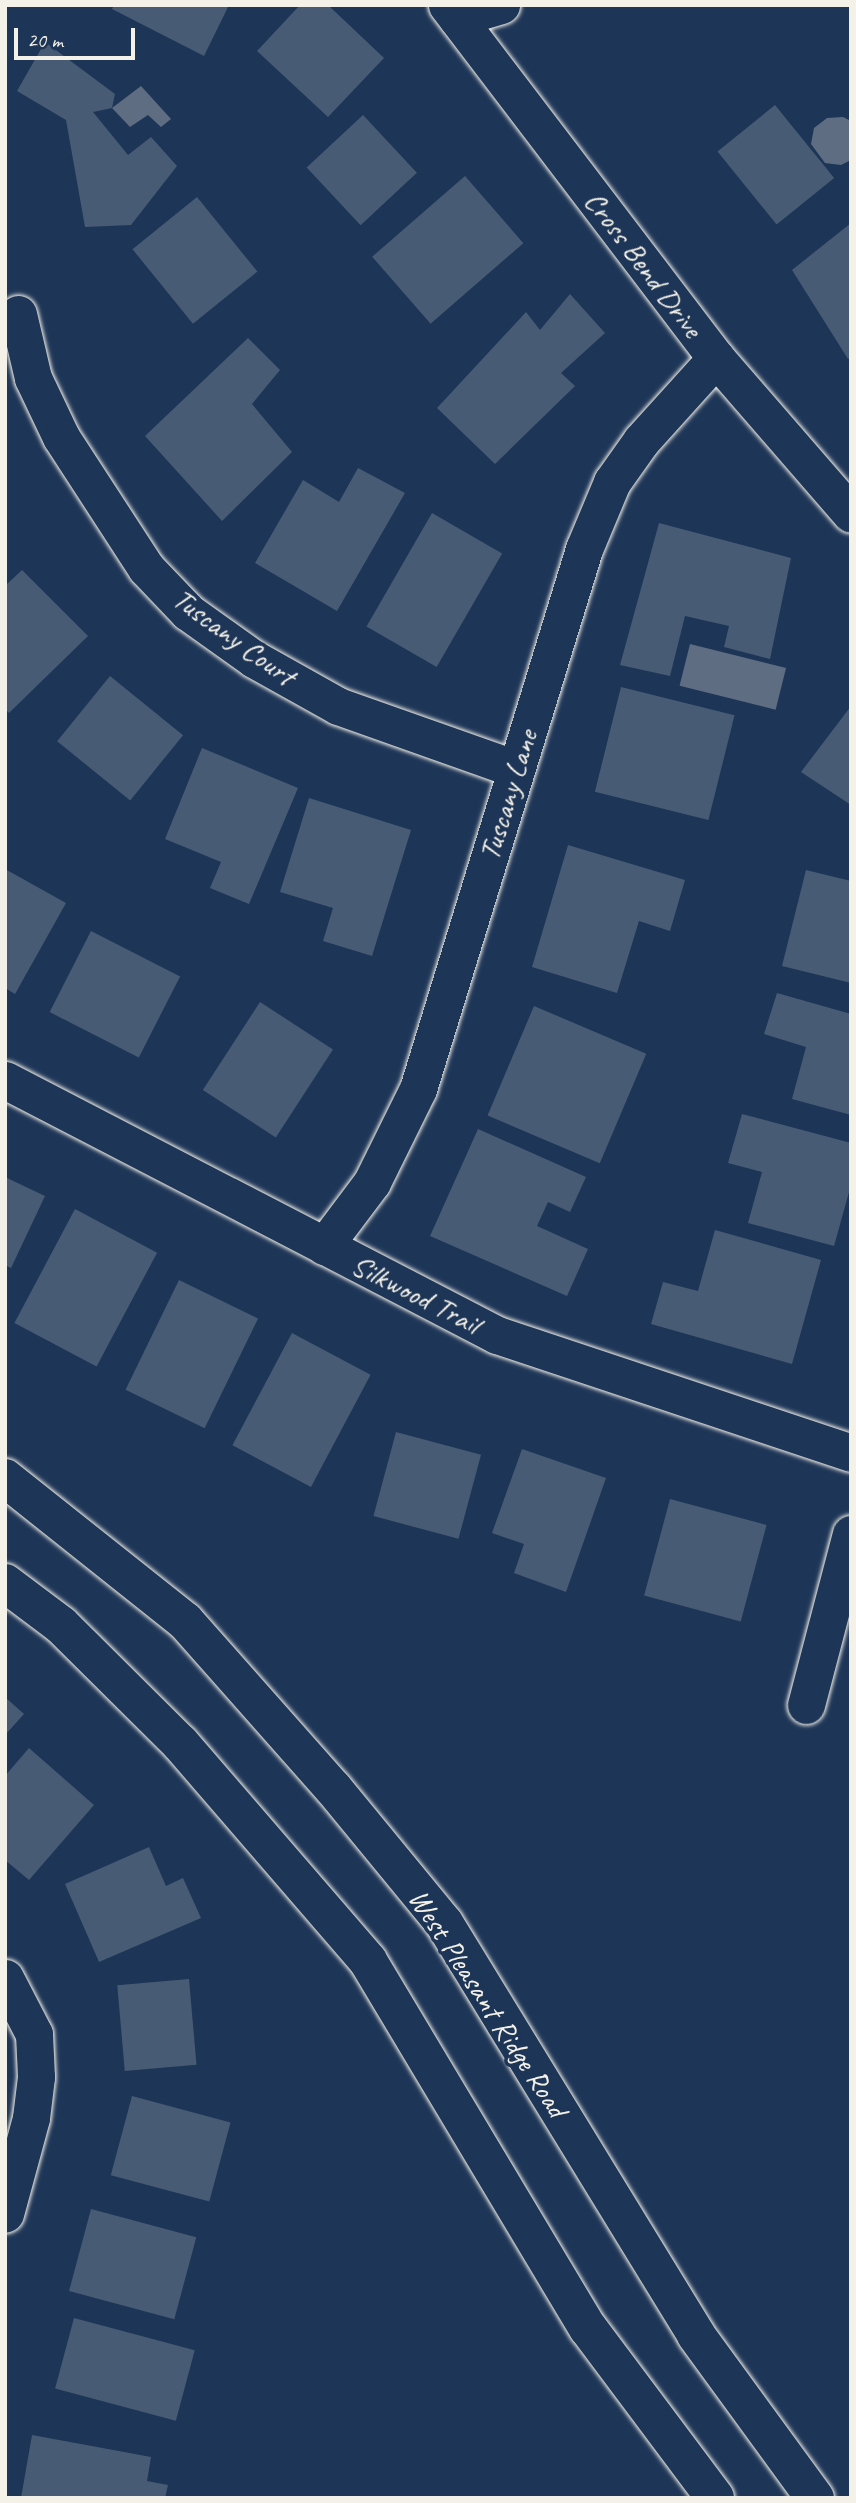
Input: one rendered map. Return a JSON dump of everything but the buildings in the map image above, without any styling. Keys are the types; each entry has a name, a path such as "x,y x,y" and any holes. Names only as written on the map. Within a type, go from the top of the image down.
{"main road":[{"name":"West Pleasant Ridge Road","path":"5,1478 185,1620 333,1788 444,1923 696,2335 815,2498"},
{"path":"5,1583 61,1625 180,1743 368,1961 588,2328 715,2498"}],"street":[{"path":"452,12 501,5"},
{"name":"Cross Bend Drive","path":"452,12 716,358 851,514"},
{"name":"Tuscany Court","path":"18,314 33,378 61,437 146,568 188,612 254,659 338,706 516,769"},
{"name":"Tuscany Lane","path":"324,1246 372,1182 418,1089 584,550 612,482 641,441 716,358"},
{"name":"Silkwood Trail","path":"5,1080 497,1335 851,1453"},
{"path":"806,1705 851,1534"},
{"path":"5,1978 34,2034 36,2077 32,2118 5,2214"}],"water":[{"path":"141,86 171,119 161,127 148,115 130,127 112,108"},
{"path":"843,117 851,121 851,160 841,165 825,163 811,144 814,128 827,118"},
{"path":"690,644 786,668 776,710 680,686"}]}
